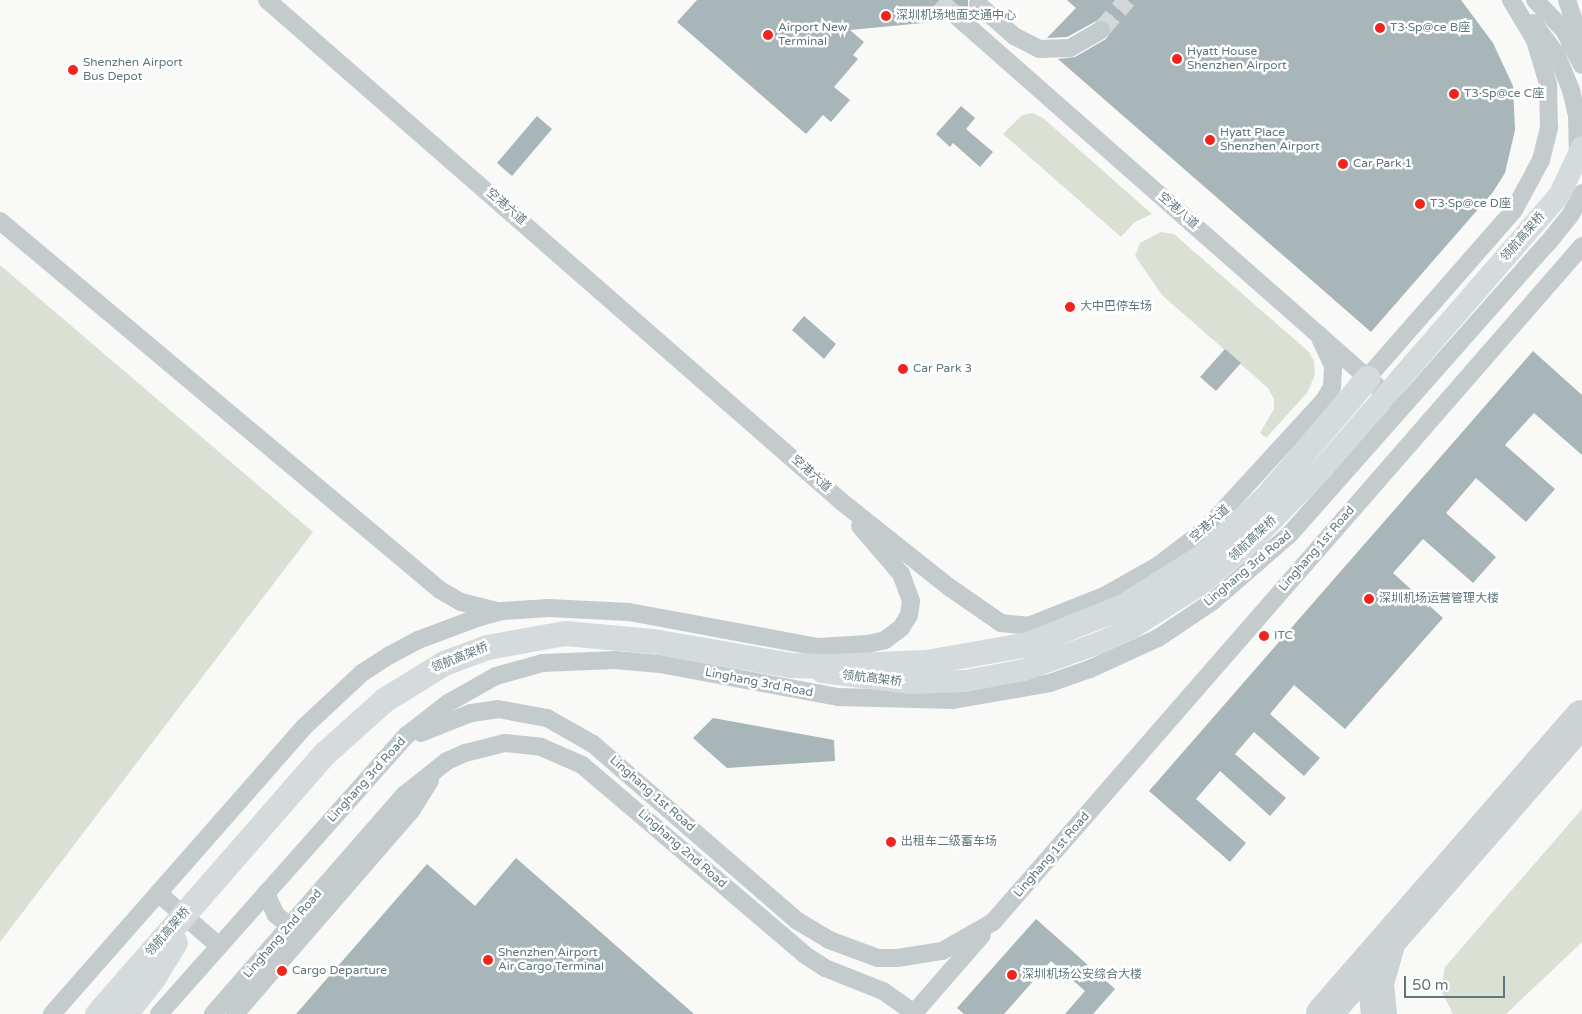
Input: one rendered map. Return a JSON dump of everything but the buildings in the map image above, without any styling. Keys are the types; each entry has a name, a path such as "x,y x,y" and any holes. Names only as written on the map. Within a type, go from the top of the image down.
{"highway":[{"path":"787,665 926,662 1028,644 1094,619 1149,592 1204,555 1238,525 1266,496 1368,378"},
{"name":"领航高架桥","path":"97,1014 198,898 353,726 392,694 444,662 487,647 565,633 635,638 787,665"},
{"path":"125,1014 171,950 198,898"}],"main road":[{"name":"领航高架桥","path":"787,665 874,681 910,684 973,680 1024,670 1060,658 1099,643 1166,608 1229,562 1282,512 1571,194 1582,147"}],"street":[{"name":"空港六道","path":"267,0 842,502 949,587 1001,623 1028,626 1104,596 1159,565 1207,528 1232,503 1332,387 1333,366 1318,334"},
{"path":"1510,0 1534,23 1556,53 1571,90 1577,115 1578,158 1575,176 1562,219 1547,244"},
{"path":"1368,378 1514,210 1541,160 1549,127 1548,84 1535,40 1510,0"},
{"path":"1535,0 1564,30 1582,65"},
{"path":"1567,0 1582,13"},
{"path":"1567,0 1582,45"},
{"path":"978,4 1023,42 1048,50 1076,46 1101,30"},
{"name":"空港八道","path":"954,14 1402,408"},
{"path":"1547,244 1570,216 1571,194 1582,119"},
{"path":"0,221 440,590 483,610 502,612"},
{"name":"Linghang 3rd Road","path":"52,1014 303,728 362,673 418,640 502,612 598,609 770,639 787,665 878,700 953,700 1050,683 1123,655 1158,638 1213,601 1290,534 1547,244"},
{"name":"Linghang 1st Road","path":"381,764 425,730 471,713 498,709 547,718 593,744 796,920 828,940 878,958 904,958 942,951 993,922 1582,246"},
{"name":"Linghang 3rd Road","path":"159,1014 381,764 426,719 474,686 521,668 596,659 660,664 765,684 787,665 818,646 868,644 885,640 901,628 909,616 911,601 901,574 842,502"},
{"path":"596,659 579,650 574,643 574,628 580,616 598,609"},
{"path":"765,684 770,639"},
{"name":"Linghang 2nd Road","path":"213,1014 398,802 437,769 466,753 505,743 532,745 563,754 602,780 806,955 825,968 883,991 914,1013"},
{"name":"Linghang 2nd Road","path":"235,1014 410,812 437,769"},
{"path":"158,893 219,946"},
{"path":"266,893 276,914 290,926"},
{"path":"914,1013 993,922"}],"shaded area":[{"path":"1032,113 1043,118 1152,214 1135,222 1121,237 1003,134 1022,115"},
{"path":"1161,232 1174,234 1309,352 1314,361 1315,375 1307,393 1266,438 1260,433 1274,409 1274,399 1268,388 1162,295 1135,256 1140,243"},
{"path":"0,265 313,532 0,942"},
{"path":"1582,809 1582,942 1506,1014 1453,1014 1441,990 1445,967"}],"taxiway":[{"path":"1324,1014 1582,718"},
{"path":"1379,1014 1376,983 1387,945"}],"tunnel":[{"path":"939,0 954,14"},
{"path":"1101,30 1127,0"}],"place":[{"name":"深圳机场地面交通中心","path":"886,16"},
{"name":"T3·Sp@ce B座","path":"1380,28"},
{"name":"Airport New Terminal","path":"768,35"},
{"name":"Hyatt House Shenzhen Airport","path":"1177,59"},
{"name":"Shenzhen Airport Bus Depot","path":"73,70"},
{"name":"T3·Sp@ce C座","path":"1454,94"},
{"name":"Hyatt Place Shenzhen Airport","path":"1210,140"},
{"name":"Car Park 1","path":"1343,164"},
{"name":"T3·Sp@ce D座","path":"1420,204"},
{"name":"大中巴停车场","path":"1070,307"},
{"name":"Car Park 3","path":"903,369"},
{"name":"深圳机场运营管理大楼","path":"1369,599"},
{"name":"ITC","path":"1264,636"},
{"name":"出租车二级蓄车场","path":"891,842"},
{"name":"Shenzhen Airport Air Cargo Terminal","path":"488,960"},
{"name":"Cargo Departure","path":"282,971"},
{"name":"深圳机场公安综合大楼","path":"1012,975"}]}
